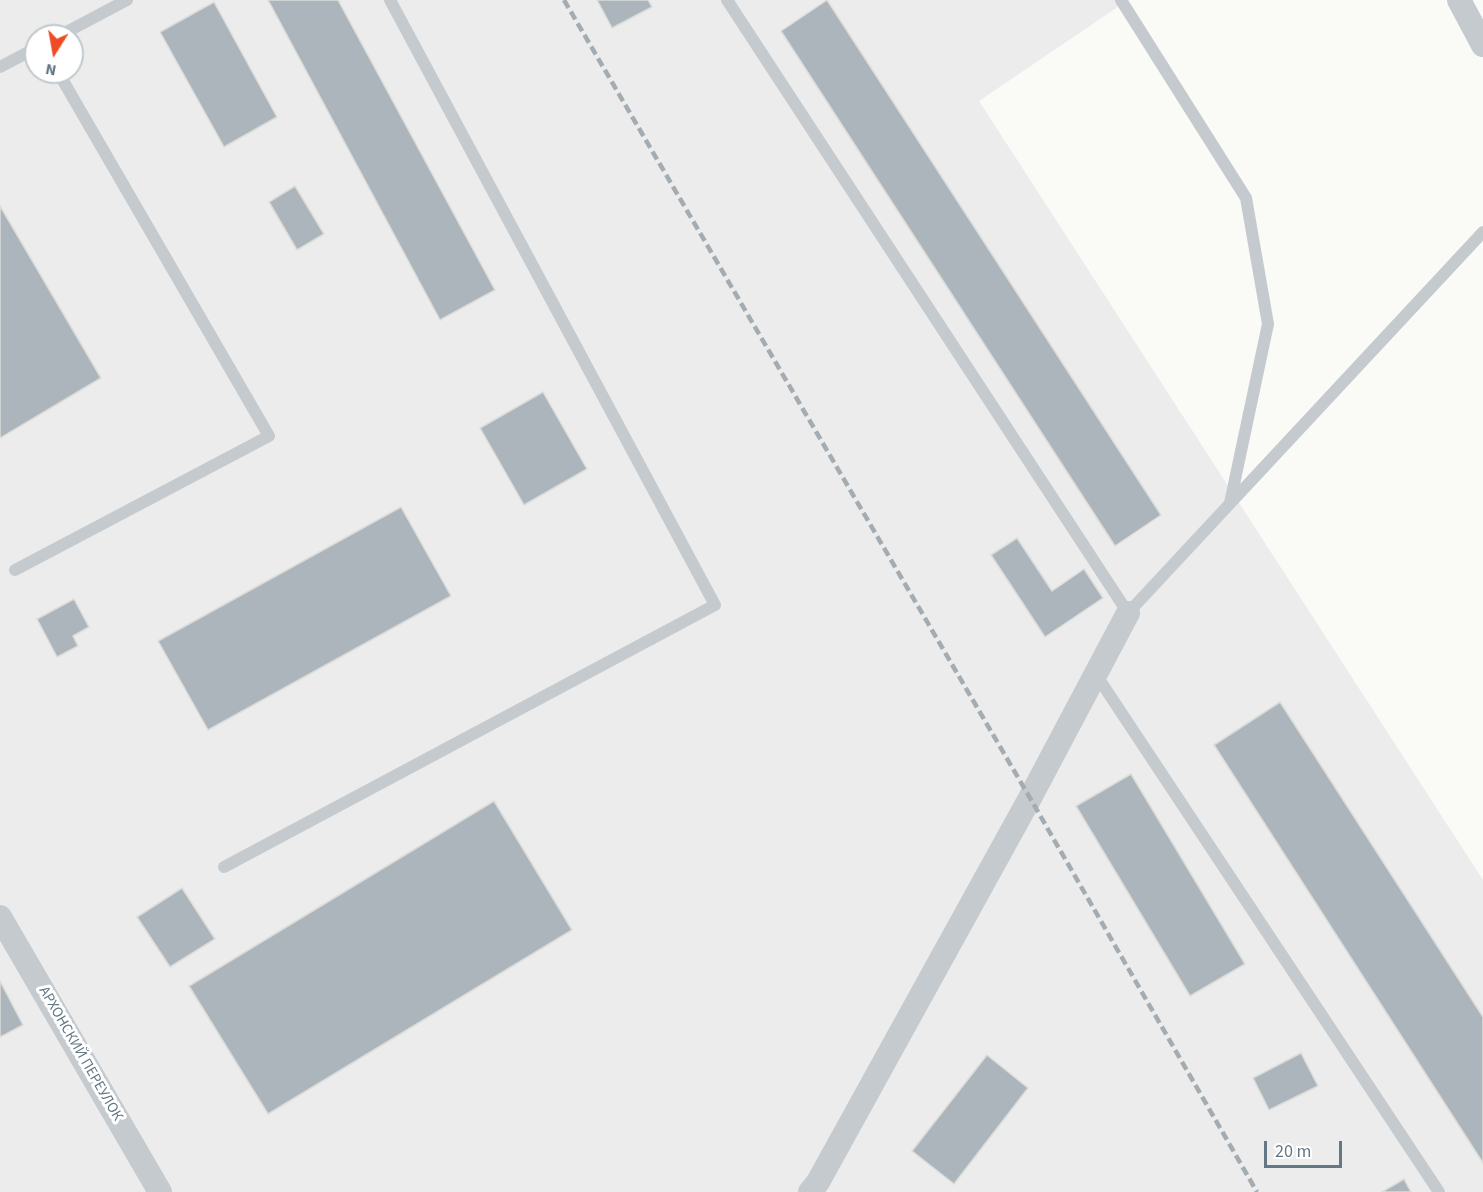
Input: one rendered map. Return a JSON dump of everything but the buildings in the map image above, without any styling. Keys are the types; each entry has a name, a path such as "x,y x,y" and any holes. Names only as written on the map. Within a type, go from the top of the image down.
{"street":[{"path":"1460,0 1483,45"},
{"path":"810,1192 818,1182 1030,798 1128,613"},
{"name":"АРХОНСКИЙ ПЕРЕУЛОК","path":"0,917 160,1192"}],"lane":[{"path":"81,24 126,0"},
{"path":"224,867 716,605 390,0"},
{"path":"727,0 1128,613 1483,232"},
{"path":"1122,0 1246,198 1268,324 1229,504"},
{"path":"0,68 24,55"},
{"path":"15,570 268,436 65,84"},
{"path":"1095,672 1439,1192"}],"shaded area":[{"path":"0,0 1128,0 979,101 1483,880 1483,1192 0,1192"}],"railway":[{"path":"564,0 1257,1192"}]}
